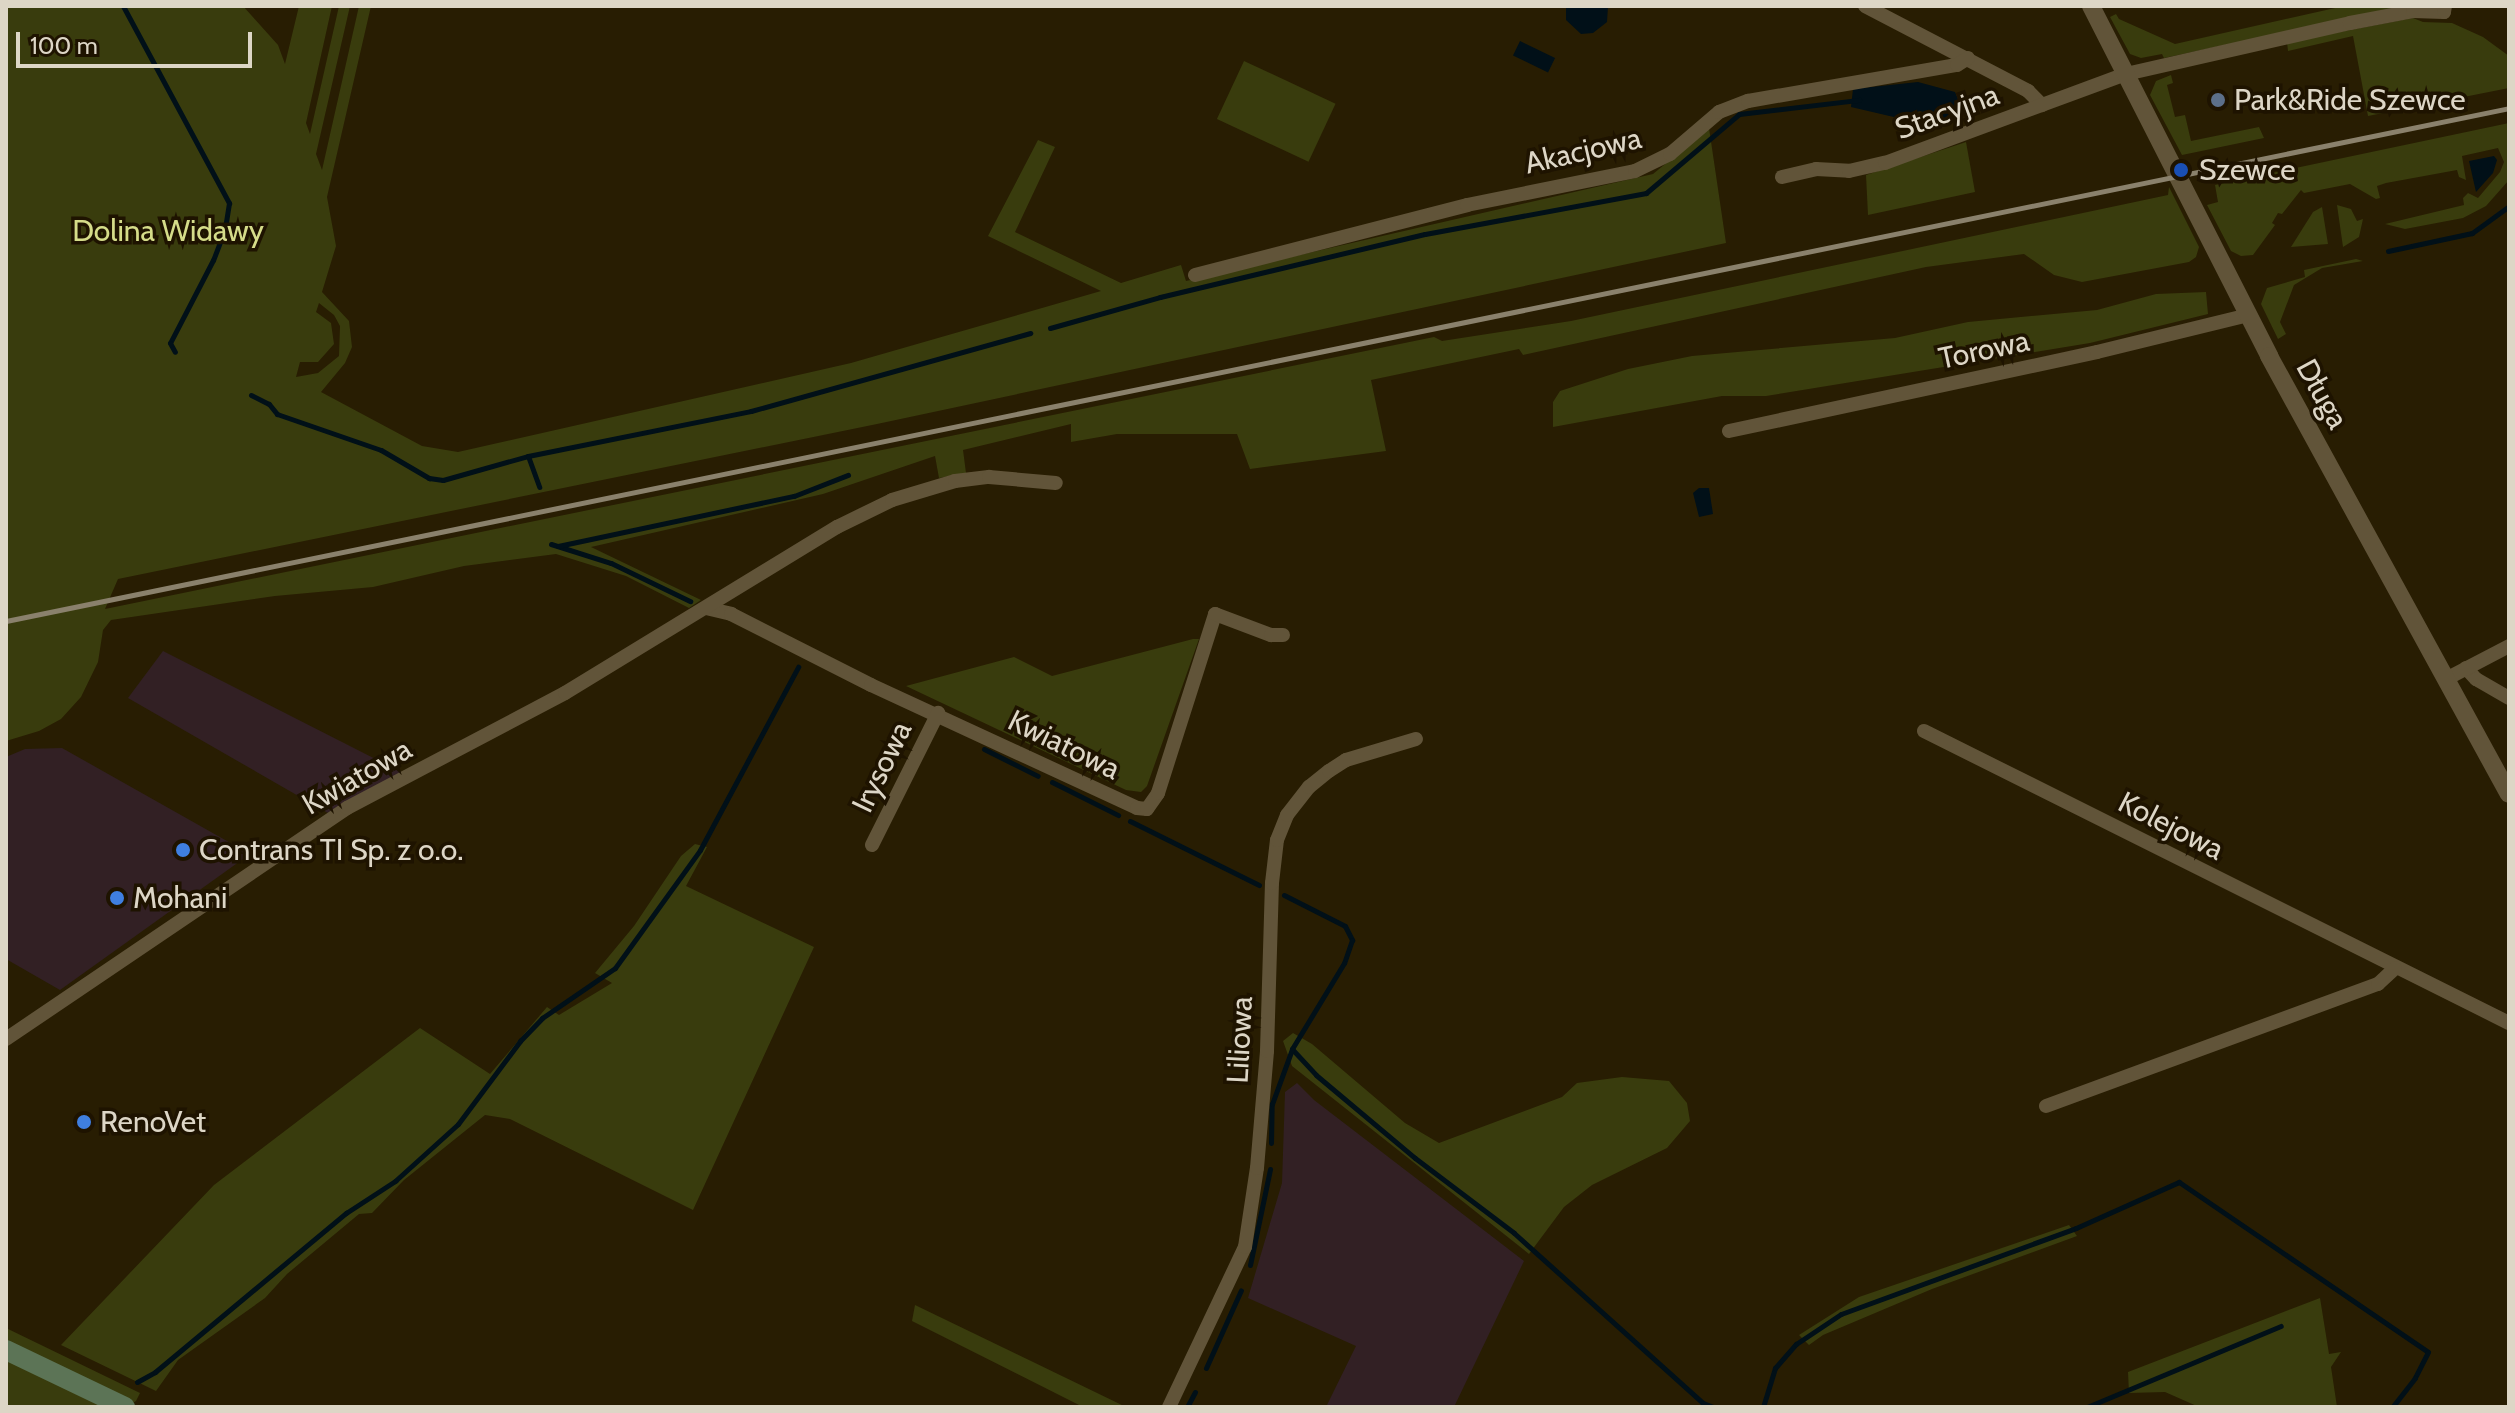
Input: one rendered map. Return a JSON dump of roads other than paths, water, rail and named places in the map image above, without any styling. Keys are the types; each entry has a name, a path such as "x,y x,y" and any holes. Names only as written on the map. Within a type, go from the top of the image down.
{"main road":[{"path":"6,1350 125,1407"}],"street":[{"path":"1865,6 2028,91 2042,105"},
{"name":"Stacyjna","path":"1782,177 1816,169 1849,171 1885,163 2126,74 2350,23 2413,11 2445,9"},
{"name":"Długa","path":"2094,11 2249,315 2509,794"},
{"name":"Akacjowa","path":"1195,275 1467,205 1635,171 1670,154 1719,112 1748,101 1957,65 1968,58"},
{"name":"Torowa","path":"1729,431 2174,335 2249,315"},
{"name":"Kwiatowa","path":"6,1039 347,808 514,722 837,527 921,490 989,477 1056,483"},
{"name":"Kwiatowa","path":"706,608 731,614 871,685 938,713 1109,797 1147,809 1158,793 1215,614 1271,635 1283,635"},
{"path":"2446,679 2509,646"},
{"path":"2466,668 2476,679 2509,698"},
{"name":"Irysowa","path":"872,845 938,713"},
{"name":"Kolejowa","path":"1924,731 2509,1023"},
{"name":"Liliowa","path":"1169,1407 1245,1247 1257,1168 1267,1051 1272,883 1277,840 1287,815 1329,771 1346,760 1416,739"},
{"path":"2046,1106 2378,984 2395,968"}],"waterway":[{"path":"123,6 229,203 225,229 213,260 170,343 175,352"},
{"path":"1050,328 1160,297 1425,234 1646,193 1739,114 1859,100"},
{"path":"2388,251 2472,233 2509,206"},
{"path":"251,395 269,404 277,414 381,450 429,478 443,480 528,456 751,411 1030,333"},
{"path":"528,456 539,487"},
{"path":"558,546 794,496 848,475"},
{"path":"551,544 611,563 690,601"},
{"path":"137,1382 155,1372 346,1213 395,1181 458,1124 520,1041 542,1018 615,968 700,850 798,667"},
{"path":"984,749 1038,776"},
{"path":"1052,782 1118,815"},
{"path":"1130,821 1259,885"},
{"path":"1284,895 1345,926 1352,940 1344,963 1292,1049 1316,1075 1415,1158 1514,1233 1703,1403 1713,1407"},
{"path":"1271,1143 1272,1104 1292,1049"},
{"path":"1250,1265 1270,1169"},
{"path":"1763,1407 1775,1368 1796,1344 1841,1314 2076,1228 2179,1182 2428,1352 2415,1378 2392,1407"},
{"path":"1206,1368 1241,1290"},
{"path":"2087,1407 2281,1326"},
{"path":"1187,1407 1195,1392"}],"railway":[{"path":"6,621 2509,108"}],"place":[{"name":"Park&Ride Szewce","path":"2218,100"},
{"name":"Szewce","path":"2181,170"},
{"name":"Contrans TI Sp. z o.o.","path":"183,850"},
{"name":"Mohani","path":"117,898"},
{"name":"RenoVet","path":"84,1122"}],"park label":[{"name":"Dolina Widawy","path":"168,231"}]}
